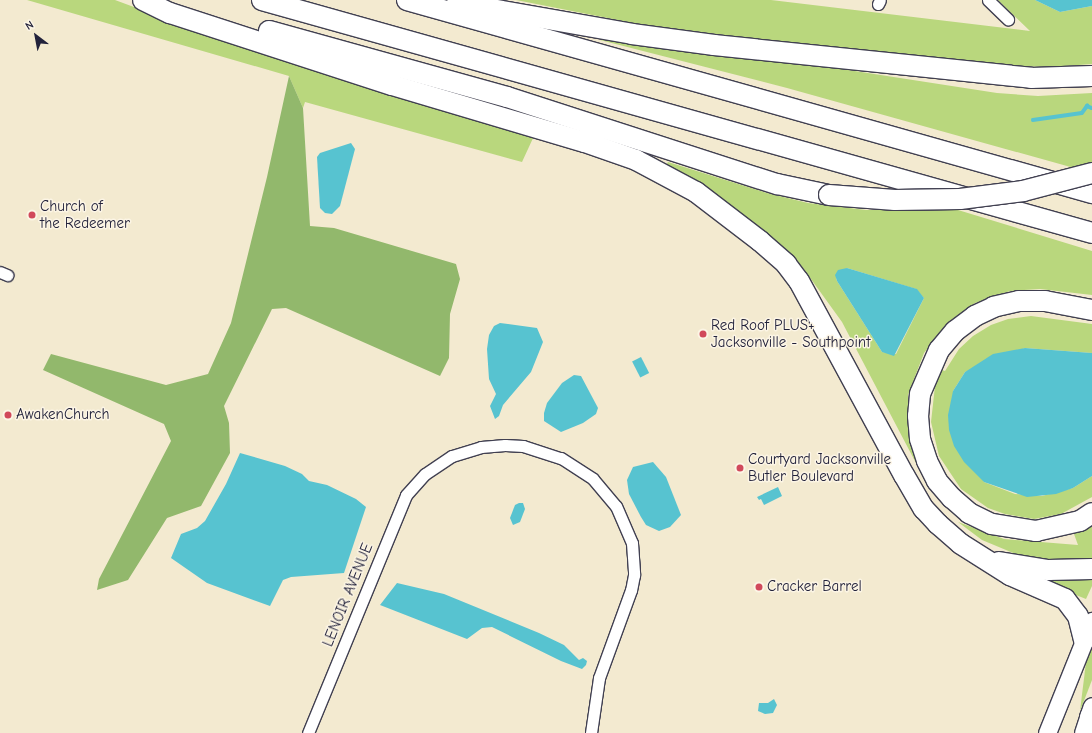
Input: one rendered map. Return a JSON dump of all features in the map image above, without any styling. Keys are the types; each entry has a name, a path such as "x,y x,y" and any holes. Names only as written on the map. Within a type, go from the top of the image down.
{"highway":[{"path":"143,0 170,13 392,85 585,142 636,160 696,192 760,241 790,270 831,335 904,475 924,509 938,524 961,544 1010,575 1065,599 1078,616 1084,640"},
{"path":"157,0 507,97 729,170 777,184 829,195 895,200 960,199 1023,191 1092,172"},
{"path":"262,0 1092,233"},
{"path":"407,0 1092,193"},
{"path":"440,0 632,34 714,46 1031,78 1092,76"},
{"path":"1092,310 1045,301 1019,301 994,307 975,316 955,331 939,350 920,394 918,416 920,439 927,461 937,481 952,498 970,513 992,524 1036,531 1080,521 1092,513"},
{"path":"987,560 1048,570 1092,568"}],"main road":[{"path":"1047,733 1092,621"}],"street":[{"path":"988,0 1008,19"},
{"name":"LENOIR AVENUE","path":"308,733 397,512 406,496 425,474 452,456 466,451 493,445 523,446 561,458 580,469 603,489 616,506 632,543 634,575 625,612 599,678 591,733"}],"green space":[{"path":"27,0 115,0 177,23 534,136 522,162 305,102 303,108 289,76"},
{"path":"516,0 771,0 1030,31 998,0 1035,0 1060,12 1092,6 1092,64 1051,67 1015,66 763,40 638,24"},
{"path":"603,36 803,63 997,93 1038,96 1092,93 1092,173 787,88 600,40"},
{"path":"289,76 303,108 310,226 334,228 456,264 460,279 450,314 449,358 440,376 286,308 272,309 224,406 229,423 230,453 201,506 167,518 128,580 97,590 99,579 171,441 164,424 43,370 51,354 166,385 208,374 231,323 267,177"},
{"path":"668,162 767,193 808,203 866,210 958,210 1092,251 1092,295 1040,289 1010,291 975,303 945,326 924,353 908,395 908,429 917,465 842,322 803,268 784,249 665,167","holes":["847,268 916,289 924,298 896,354 882,352 836,278"]},
{"path":"1031,316 1092,324 1092,353 1025,348 965,372 953,391 984,482 1015,494 1042,496 1073,488 1092,476 1092,497 1061,514 1034,519 1005,514 988,508 961,489 939,456 931,422 935,386 942,370 945,371 959,349 973,336 991,325 1008,319"},
{"path":"958,522 1004,539 1078,545 1074,534 1092,526 1092,560 1070,563 1023,557 982,540"},
{"path":"1092,575 1092,586 1086,599 1038,580"},
{"path":"1092,648 1092,680 1080,711 1086,662"}],"water":[{"path":"1035,0 1092,0 1092,6 1060,12"},
{"path":"351,143 355,149 340,206 332,214 325,213 320,208 317,157 320,153"},
{"path":"847,268 917,289 924,298 894,356 882,352 837,281 835,275 838,270"},
{"path":"500,323 537,328 543,342 531,372 503,405 499,416 495,419 490,406 496,394 489,379 487,349 489,335 494,326"},
{"path":"1025,348 1092,353 1092,476 1073,488 1056,494 1027,497 984,482 964,462 954,446 949,430 948,415 953,391 965,372 993,354"},
{"path":"641,357 649,373 640,378 632,362"},
{"path":"574,375 581,376 598,408 596,414 583,423 561,432 544,421 544,413 547,403 562,383"},
{"path":"240,453 285,466 302,474 309,481 327,485 356,499 366,507 344,573 291,577 283,580 270,606 207,583 171,558 181,534 197,528 205,521 226,484"},
{"path":"653,462 666,477 681,515 670,527 659,531 646,525 629,494 627,480 633,467"},
{"path":"778,487 782,496 764,505 761,499 759,500 757,497"},
{"path":"523,503 525,509 520,522 513,525 510,518 515,505"},
{"path":"397,583 444,594 539,633 564,645 579,660 583,658 587,661 586,665 582,669 561,661 492,627 482,628 467,639 380,605"},
{"path":"774,699 777,705 773,713 765,714 758,711 759,703 768,703"}],"waterway":[{"path":"1033,120 1082,113 1087,106 1092,108"}],"place":[{"name":"Church of the Redeemer","path":"32,215"},
{"name":"Red Roof PLUS+ Jacksonville - Southpoint","path":"703,334"},
{"name":"AwakenChurch","path":"8,415"},
{"name":"Courtyard Jacksonville Butler Boulevard","path":"740,468"},
{"name":"Cracker Barrel","path":"759,587"}]}
